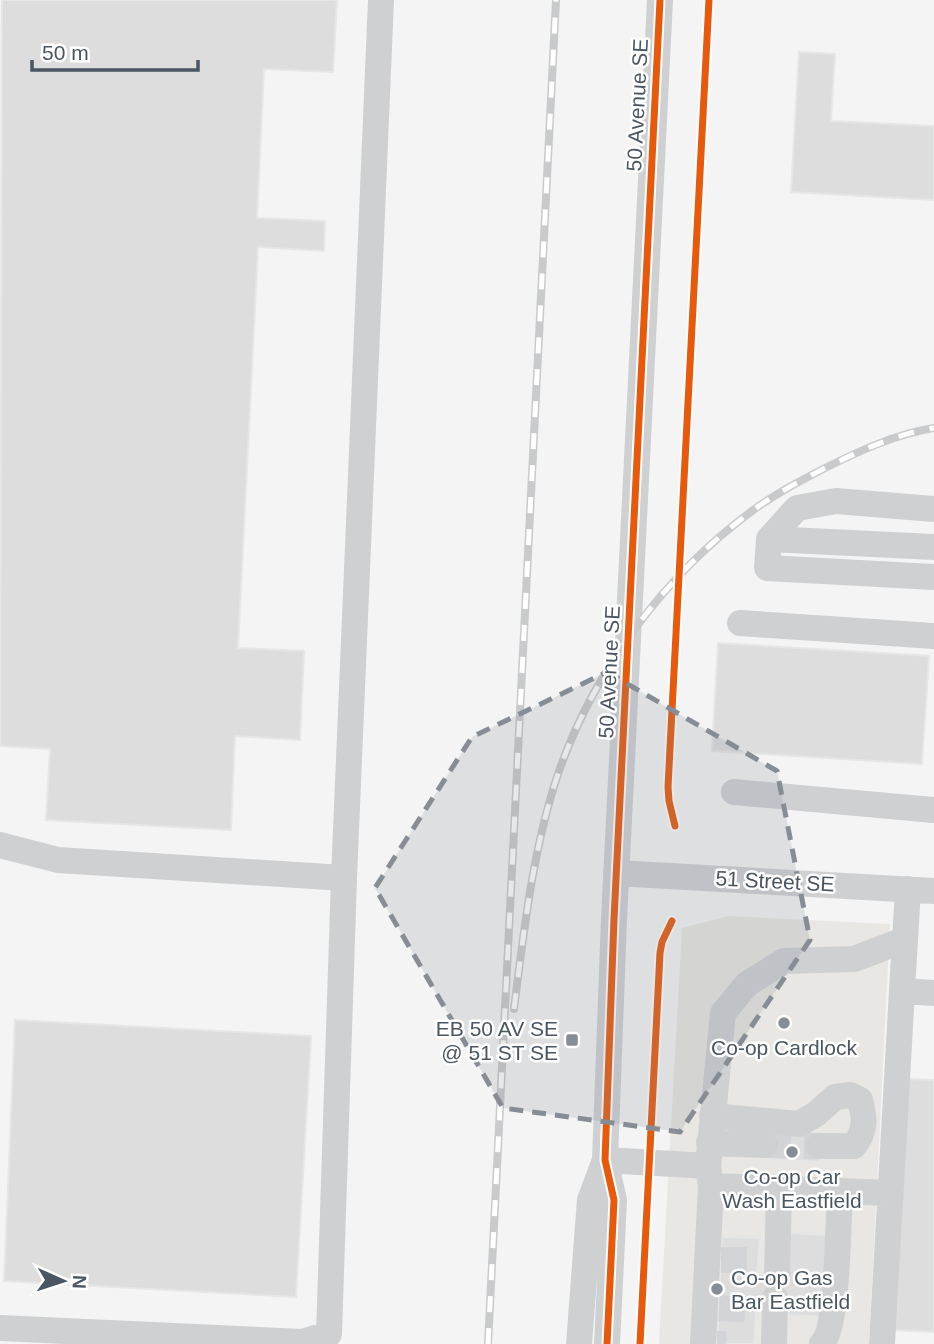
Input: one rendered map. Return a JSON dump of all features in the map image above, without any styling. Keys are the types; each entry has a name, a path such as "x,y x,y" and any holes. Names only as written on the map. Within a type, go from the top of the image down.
{"street":[{"path":"0,1328 302,1342 330,1334 344,878 382,0"},
{"name":"50 Avenue SE","path":"607,1344 614,1200 605,1160 616,873 660,0"},
{"path":"934,509 836,501 797,508 769,539 767,568 934,577"},
{"path":"769,539 934,547"},
{"path":"740,624 934,636"},
{"path":"734,792 934,810"},
{"path":"0,845 58,860 344,878"},
{"name":"51 Street SE","path":"616,873 934,891"},
{"path":"882,1344 908,889"},
{"path":"708,1343 714,1260 710,1165 712,1116 723,1013 747,984 784,961 854,959 904,940"},
{"path":"902,991 934,993"},
{"path":"712,1116 799,1124 816,1114 835,1097 850,1096 860,1100 896,1091"},
{"path":"819,1146 854,1146 862,1135 865,1118 860,1100"},
{"path":"710,1165 765,1144"},
{"path":"605,1160 710,1165 779,1190 890,1193"},
{"name":"50 Avenue SE","path":"579,1344 590,1200 605,1160"},
{"path":"774,1344 770,1286 779,1190"},
{"path":"822,1344 826,1340 832,1316 840,1193"}],"highlighted area":[{"path":"607,672 777,771 810,940 680,1132 503,1108 375,888 472,737"}],"shaded area":[{"path":"729,916 890,924 869,1344 659,1344 682,928"}],"building":[{"path":"2,0 337,0 333,72 264,69 257,218 325,221 324,251 258,247 238,648 304,651 300,740 235,736 231,830 46,820 50,749 0,746"},
{"path":"799,52 835,54 831,121 934,126 934,200 791,192"},
{"path":"718,643 929,656 922,764 712,751"},
{"path":"15,1020 311,1036 296,1297 4,1281"},
{"path":"908,1079 934,1080 934,1332 895,1330"},
{"name":"Co-op Car Wash Eastfield","path":"767,1132 820,1133 819,1162 764,1158"},
{"path":"790,1233 831,1235 826,1317 788,1315 789,1299 757,1297 754,1344 717,1344 722,1237 760,1238 757,1276 789,1278"}],"tunnel":[{"path":"765,1145 819,1146"},
{"path":"721,1260 759,1260"},
{"path":"719,1308 756,1310"},
{"path":"717,1344 726,1344"}],"railway":[{"path":"488,1344 556,0"},
{"path":"514,1009 536,859 559,771 592,696 636,627 690,564 720,536 761,505 806,478 864,449 906,434 934,428"}],"cycle path":[{"path":"607,1344 614,1200 605,1160 614,919 660,0"},
{"path":"675,826 668,787 709,0"},
{"path":"640,1344 660,953 672,921"}],"place":[{"name":"Co-op Cardlock","path":"784,1023"},
{"name":"EB 50 AV SE @ 51 ST SE","path":"572,1040"},
{"name":"Co-op Car Wash Eastfield","path":"792,1152"},
{"name":"Co-op Gas Bar Eastfield","path":"717,1289"}]}
